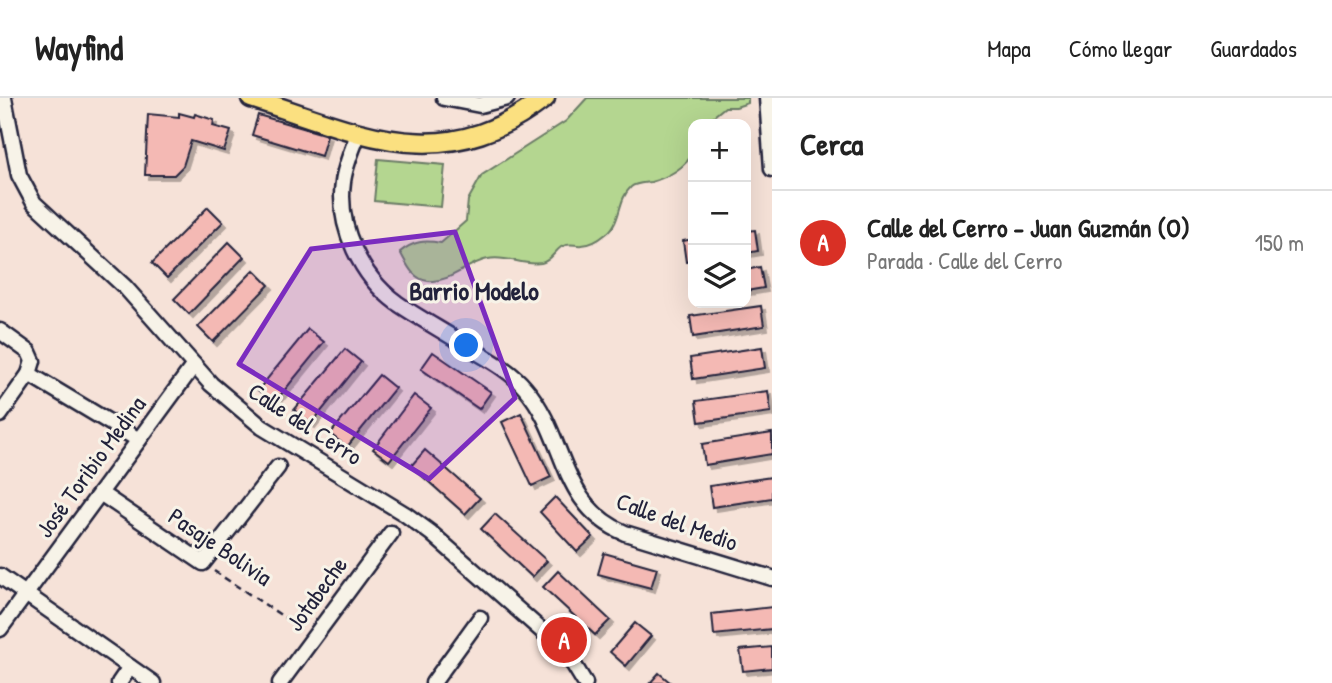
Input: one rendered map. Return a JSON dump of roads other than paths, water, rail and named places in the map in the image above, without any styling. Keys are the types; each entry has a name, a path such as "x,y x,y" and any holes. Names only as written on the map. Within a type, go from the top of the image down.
{"main road":[{"path":"251,98 383,139 412,144 457,141 501,126 545,98"}],"street":[{"name":"Calle del Cerro","path":"4,98 19,175 34,203 125,287 229,402 262,427 405,514 431,533 549,637 574,665 585,683"},
{"path":"444,98 480,105 507,98"},
{"path":"767,98 772,169"},
{"name":"Calle del Medio","path":"359,132 346,168 343,210 358,257 375,283 397,302 505,370 525,388 543,417 578,495 602,521 625,533 772,578"},
{"path":"0,331 29,352 31,368 0,415"},
{"name":"José Toribio Medina","path":"0,629 194,365"},
{"path":"31,368 139,440"},
{"name":"Pasaje Bolivia","path":"100,493 203,563 278,467"},
{"name":"Jotabeche","path":"280,683 391,533"},
{"path":"0,576 153,683"},
{"path":"433,683 480,618"},
{"path":"119,683 130,667"}],"place":[{"name":"Calle del Cerro - Juan Guzmán (O)","path":"564,640"}],"district":[{"name":"Barrio Modelo","path":"474,291"}]}
